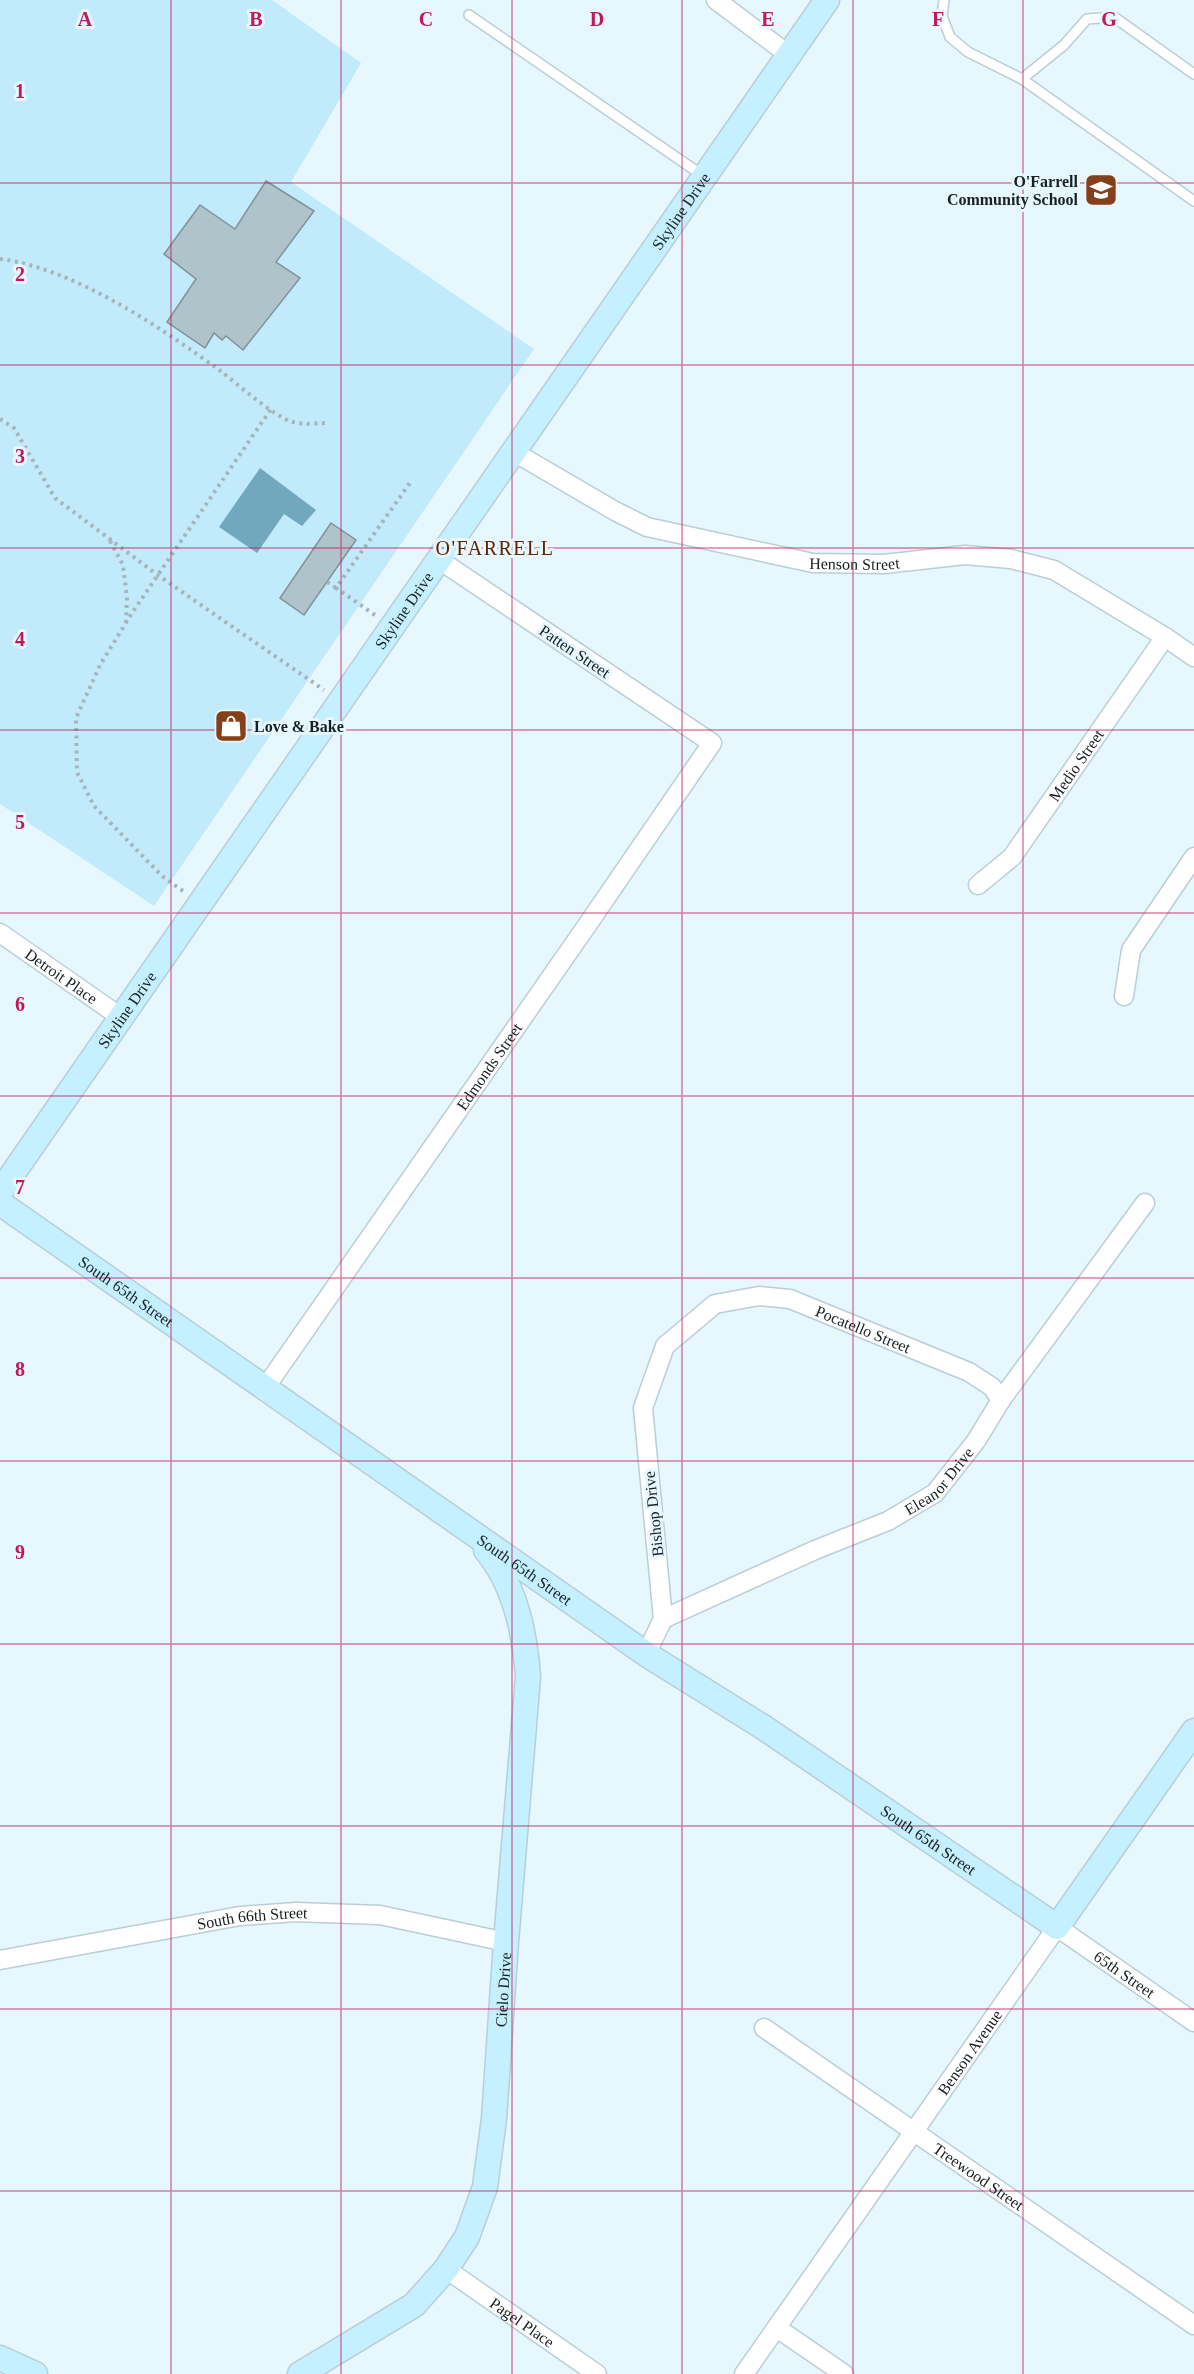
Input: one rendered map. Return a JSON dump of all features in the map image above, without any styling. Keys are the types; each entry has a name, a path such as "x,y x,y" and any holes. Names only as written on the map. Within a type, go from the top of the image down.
{"street":[{"path":"716,0 789,55"},
{"name":"Skyline Drive","path":"0,1192 827,0"},
{"name":"Henson Street","path":"514,452 647,527 813,563 884,564 965,555 1011,559 1054,570 1194,657"},
{"name":"Patten Street","path":"438,559 712,743"},
{"name":"Medio Street","path":"978,885 1012,857 1165,637"},
{"name":"Edmonds Street","path":"265,1388 712,743"},
{"path":"1124,996 1131,950 1194,856"},
{"name":"Detroit Place","path":"0,933 122,1018"},
{"name":"South 65th Street","path":"0,1203 646,1654 764,1727 1057,1927"},
{"name":"Eleanor Drive","path":"663,1619 815,1550 888,1521 935,1493 976,1441 1001,1400 1145,1203"},
{"name":"Pocatello Street","path":"643,1408 665,1346 715,1304 759,1296 790,1299 969,1372 992,1387 1001,1400"},
{"name":"Bishop Drive","path":"643,1408 663,1619"},
{"name":"Cielo Drive","path":"300,2374 414,2305 447,2269 467,2237 485,2187 494,2119 528,1677 527,1654 514,1598 500,1567 473,1534"},
{"path":"646,1654 663,1619"},
{"name":"Benson Avenue","path":"744,2374 1194,1731"},
{"name":"South 66th Street","path":"0,1960 240,1916 296,1912 380,1915 506,1942"},
{"name":"65th Street","path":"1057,1927 1194,2022"},
{"name":"Treewood Street","path":"764,2028 1194,2325"},
{"name":"Pagel Place","path":"447,2269 597,2374"},
{"path":"777,2328 844,2374"},
{"path":"0,2358 35,2374"}],"lane":[{"path":"944,0 942,16 950,37 968,52 1022,79 1194,201"},
{"path":"469,15 704,177"},
{"path":"1022,79 1064,45 1087,20 1114,17 1194,74"}],"path":[{"path":"0,259 15,261 63,276 108,297 202,358 272,410 292,422 329,423"},
{"path":"201,903 162,876 94,806 77,772 76,718 100,665 126,623 272,410"},
{"path":"0,419 14,428 55,498 159,576 340,701"},
{"path":"336,588 412,480"},
{"path":"108,538 123,565 127,598 126,623"},
{"path":"327,582 392,627"}],"shaded area":[{"path":"0,0 272,0 361,63 291,182 534,349 154,906 0,804"},
{"path":"260,468 316,510 302,526 284,514 257,553 219,527"}],"building":[{"path":"266,181 314,211 276,262 300,278 243,350 226,336 222,340 214,333 205,348 167,322 196,279 164,254 200,205 235,229"},
{"path":"331,523 356,540 304,615 280,598"}],"place":[{"name":"O'Farrell Community School","path":"1101,190"},
{"name":"Love & Bake","path":"231,726"}],"district":[{"name":"O'FARRELL","path":"495,548"}]}
